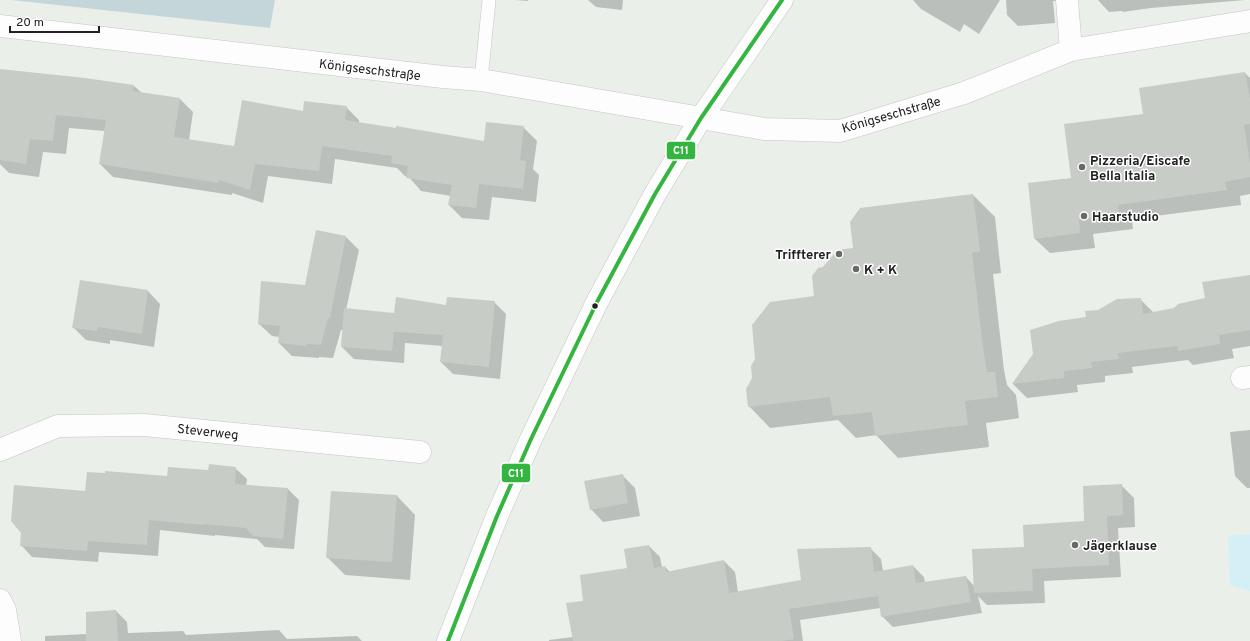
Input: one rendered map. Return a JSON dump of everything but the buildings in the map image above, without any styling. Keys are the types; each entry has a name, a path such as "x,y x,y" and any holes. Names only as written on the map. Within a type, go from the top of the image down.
{"street":[{"path":"448,641 497,516 531,439 594,309 655,194 701,118 782,0"},
{"path":"1067,0 1071,50"},
{"name":"Königseschstraße","path":"0,26 443,77 481,80 764,129 840,131 964,93 1071,50 1250,21"},
{"name":"Steverweg","path":"0,450 58,426 144,425 420,452"},
{"path":"0,600 5,610 10,641"}],"lane":[{"path":"481,80 489,0"}],"shaded area":[{"path":"11,0 275,0 270,28"},
{"path":"1250,534 1250,591 1230,585 1228,536"}],"transit line":[{"name":"C11","path":"448,641 497,516 531,439 597,302 655,194 701,118 782,0"}],"place":[{"name":"Pizzeria/Eiscafe Bella Italia","path":"1082,167"},
{"name":"Haarstudio","path":"1084,216"},
{"name":"Triffterer","path":"839,254"},
{"name":"K + K","path":"856,269"},
{"name":"Jägerklause","path":"1075,545"}]}
